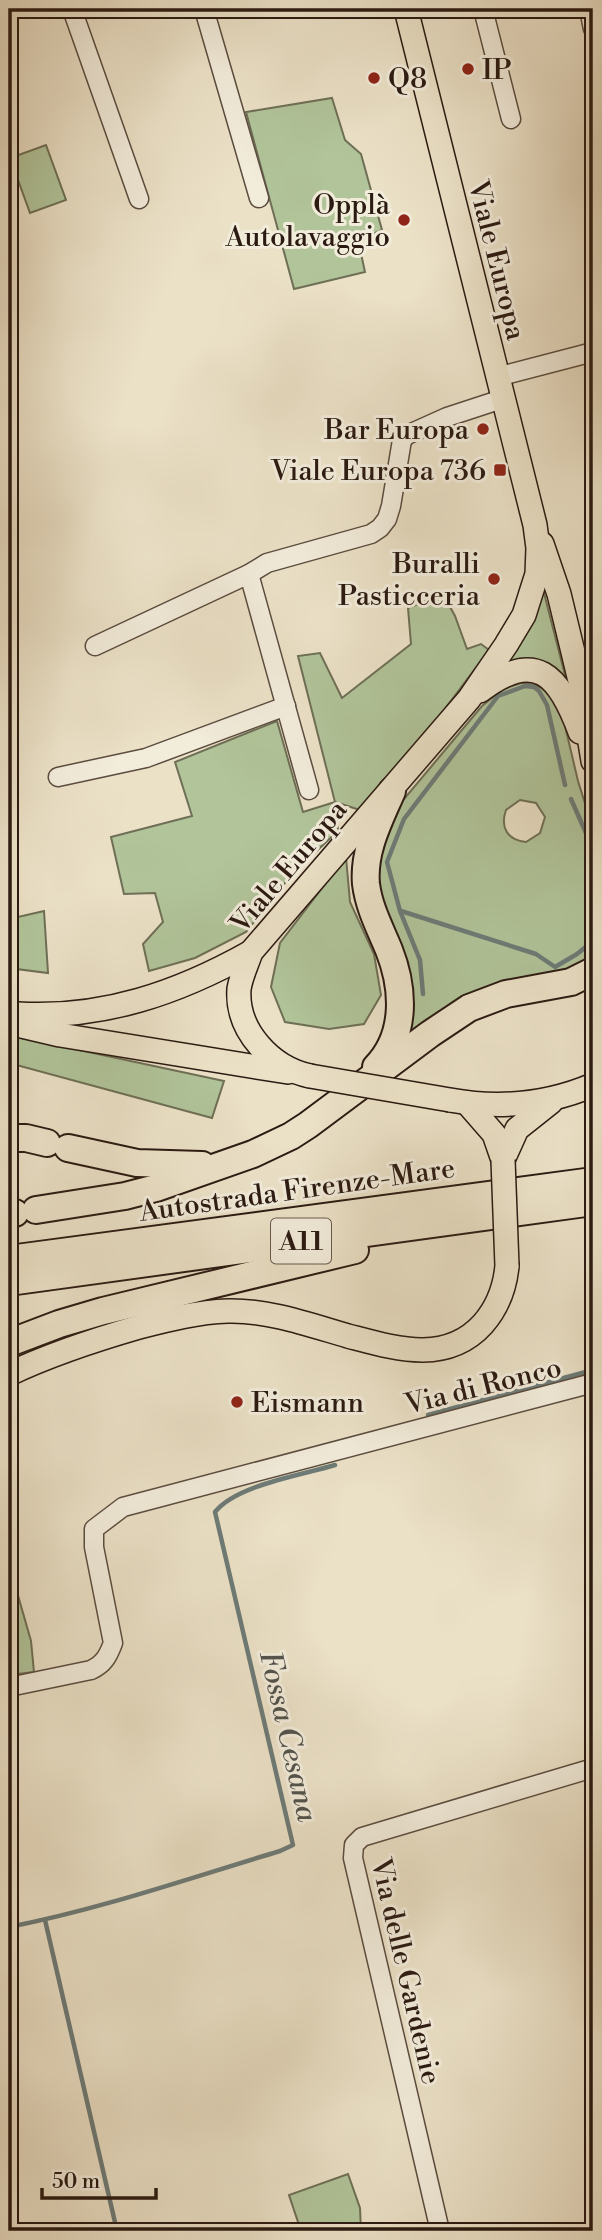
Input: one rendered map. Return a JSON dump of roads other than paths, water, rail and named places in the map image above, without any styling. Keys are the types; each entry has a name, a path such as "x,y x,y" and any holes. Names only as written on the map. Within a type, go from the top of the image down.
{"highway":[{"path":"337,1105 379,1063 395,1037 401,1007 398,982 388,949 372,913 366,870 371,842 392,791"},
{"path":"20,1212 125,1196 253,1154 291,1136 337,1105 430,1034 469,1008 506,994 571,982 593,971"},
{"path":"9,1138 26,1138 137,1163 221,1165"},
{"name":"Autostrada Firenze-Mare","path":"9,1259 593,1181"},
{"name":"Autostrada Firenze-Mare","path":"9,1282 593,1202"},
{"path":"9,1343 103,1311 409,1237 480,1217"}],"main road":[{"name":"Viale Europa","path":"406,9 499,388 535,525 559,594 584,700 593,761"},
{"name":"Viale Europa","path":"535,525 537,574 529,602 506,645 469,699 251,952 239,989 244,1020 249,1032 266,1054 306,1075 500,1106 556,1098 593,1085"},
{"name":"Viale Europa","path":"469,699 491,682 512,671 529,670 547,677 561,690 593,767"},
{"path":"9,1014 71,1015 146,999 194,982 251,952"},
{"path":"9,1023 60,1035 306,1075"},
{"path":"503,1160 517,1129 556,1098"},
{"path":"9,1374 79,1343 190,1314 229,1311 273,1315 405,1350 447,1348 470,1336 491,1314 502,1291 507,1266 503,1160 489,1126 458,1101"}],"street":[{"path":"72,9 139,199"},
{"path":"204,9 259,198"},
{"path":"483,9 511,119"},
{"path":"589,9 593,29"},
{"path":"95,646 267,563 370,534 380,528 387,519 402,440 407,435 447,417 499,388 593,352"},
{"path":"249,574 309,790"},
{"path":"58,776 146,758 286,706"},
{"name":"Via di Ronco","path":"9,1687 92,1670 108,1657 113,1643 94,1547 94,1529 123,1507 593,1383"},
{"name":"Via delle Gardenie","path":"440,2231 353,1858 354,1845 362,1837 593,1768"}],"waterway":[{"path":"423,994 420,960 400,911 387,862 404,819 498,696 525,686 539,691 547,705 565,785"},
{"path":"571,799 593,849"},
{"path":"401,911 536,954 555,967 593,941"},
{"name":"Fossa Cesana","path":"428,1415 593,1370"},
{"name":"Fossa Cesana","path":"9,1927 111,1902 293,1845 215,1512 225,1503 253,1488 335,1465"},
{"path":"45,1920 117,2231"}],"place":[{"name":"IP","path":"468,69"},
{"name":"Q8","path":"374,78"},
{"name":"Opplà Autolavaggio","path":"404,220"},
{"name":"Bar Europa","path":"483,429"},
{"name":"Viale Europa 736","path":"500,470"},
{"name":"Buralli Pasticceria","path":"494,579"},
{"name":"Eismann","path":"237,1402"}]}
